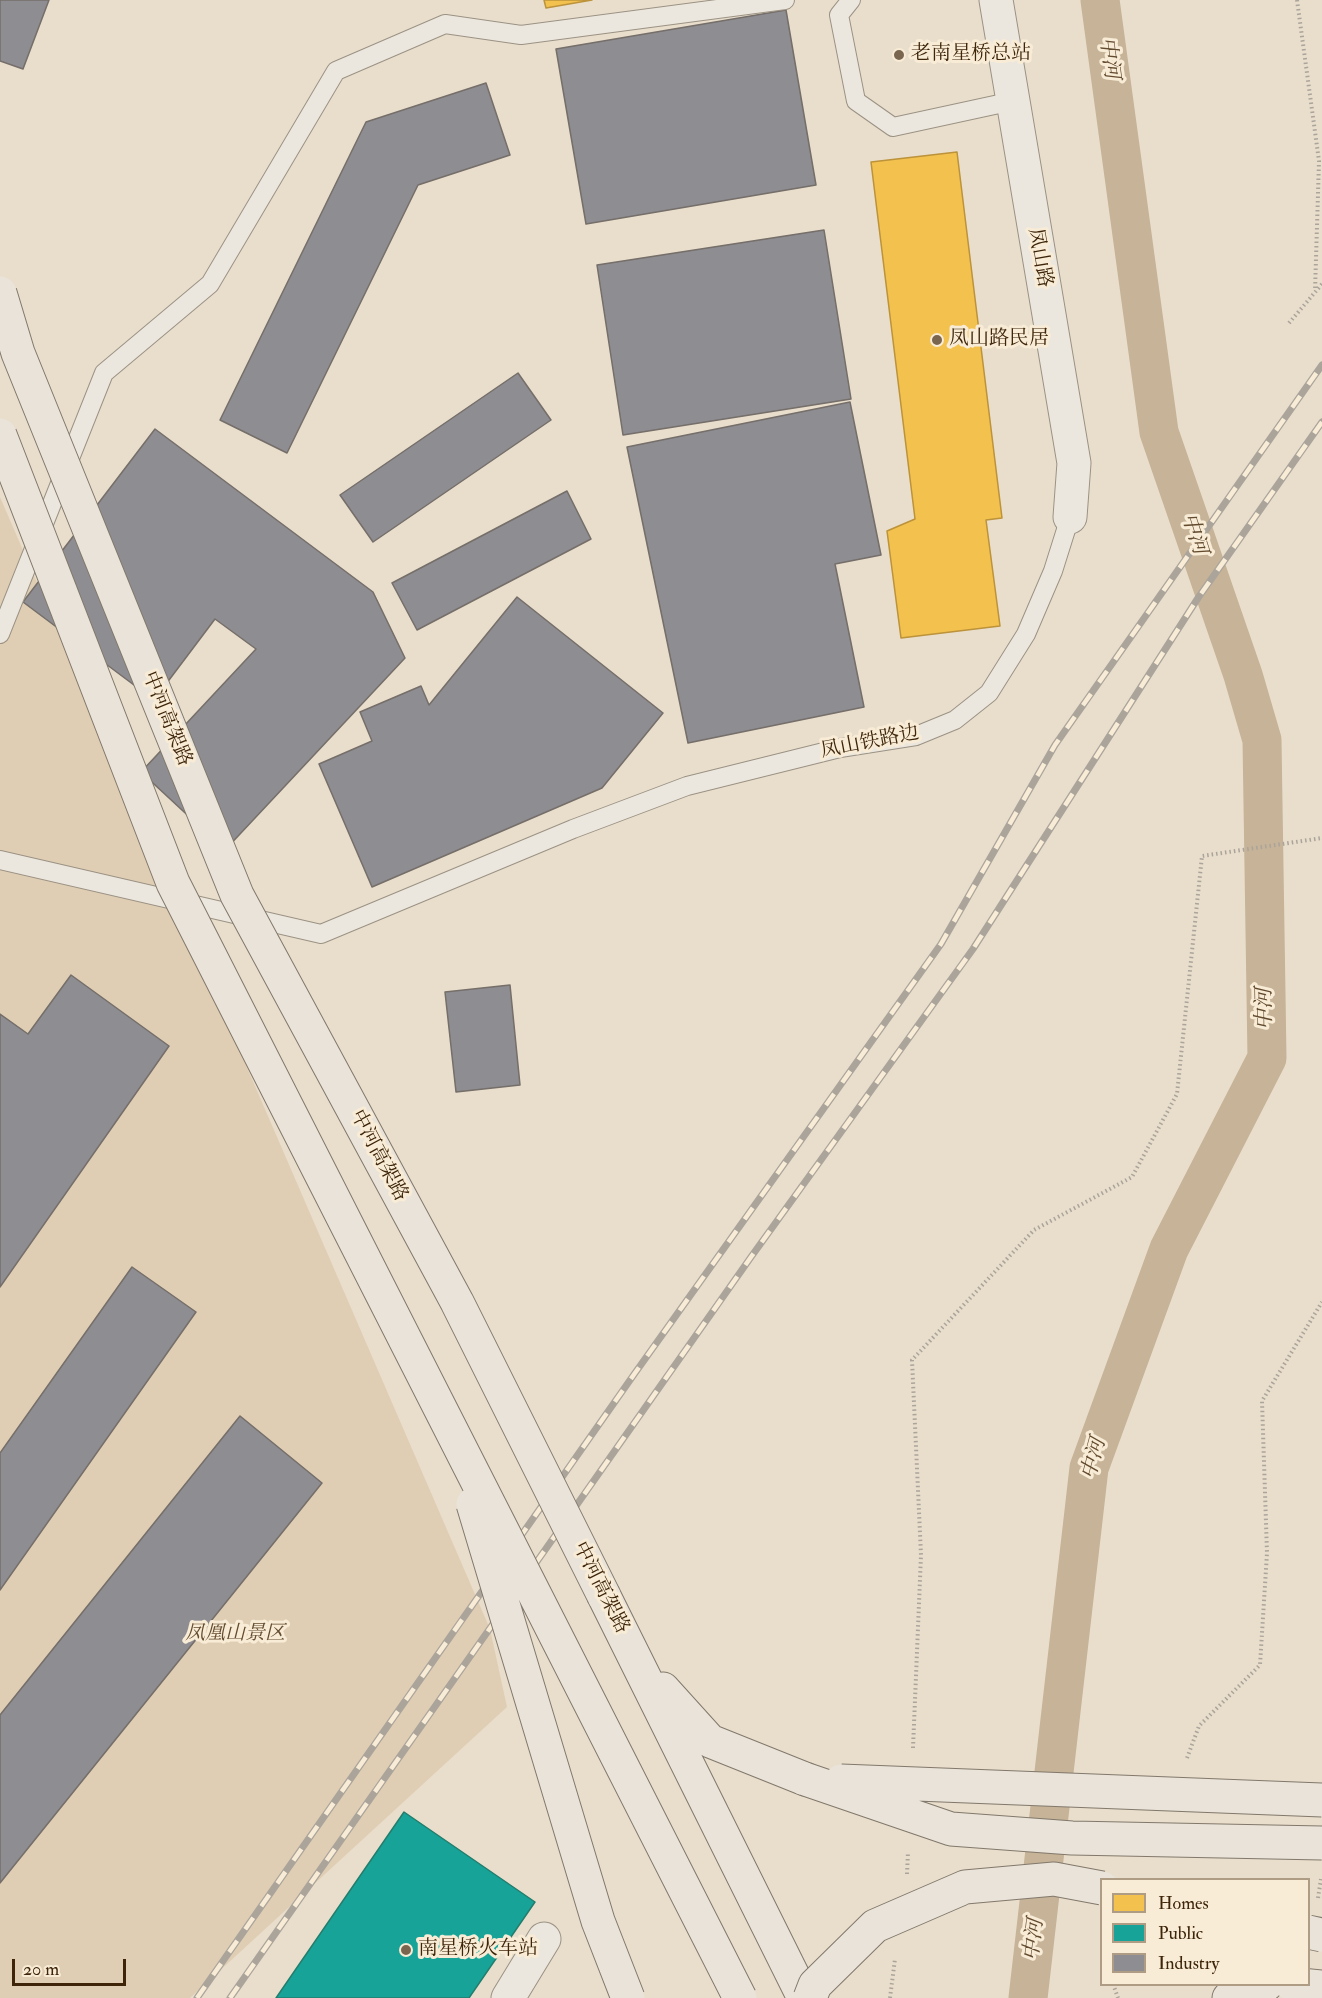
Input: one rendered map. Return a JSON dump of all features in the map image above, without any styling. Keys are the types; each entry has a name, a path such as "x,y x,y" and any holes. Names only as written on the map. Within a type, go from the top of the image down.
{"highway":[{"name":"中河高架路","path":"0,293 22,364 237,895 457,1302 804,1998"},
{"path":"0,435 173,883 740,1998"},
{"path":"448,1422 598,1921 628,1998"},
{"path":"604,1596 665,1692 710,1741 805,1779 951,1829 1072,1838 1322,1844"},
{"path":"805,1779 1322,1800"},
{"path":"810,1998 814,1985 875,1926 965,1887 1054,1879 1100,1888"},
{"path":"1229,1998 1262,1986"}],"street":[{"name":"凤山路","path":"996,0 1074,463 1070,517"},
{"path":"508,1998 544,1940"}],"lane":[{"path":"0,634 104,373 210,284 336,71 445,24 521,35 785,0"},
{"path":"851,0 839,15 856,101 893,127 1013,102"},
{"name":"凤山铁路边","path":"0,860 321,934 573,829 687,786 840,747 916,736 955,720 989,693 1026,634 1053,571 1070,517"}],"path":[{"path":"1297,0 1321,160 1316,291"},
{"path":"1289,323 1322,284"},
{"path":"912,1758 921,1555 912,1360 1034,1230 1132,1177 1177,1094 1202,856 1322,838"},
{"path":"1187,1759 1198,1726 1260,1665 1267,1553 1263,1401 1322,1302"},
{"path":"906,1876 909,1841"},
{"path":"890,1998 896,1954"}],"green space":[{"name":"凤凰山景区","path":"0,497 490,1629 507,1707 190,1998 0,1998"}],"building: Homes":[{"path":"544,0 592,0 546,8"},
{"name":"凤山路民居","path":"957,152 1002,518 986,520 1000,626 901,638 887,531 915,519 871,162"}],"building: Public":[{"name":"南星桥火车站","path":"404,1812 535,1902 469,1998 276,1998"}],"building: Industry":[{"path":"0,0 49,0 23,69 0,61"},
{"path":"786,10 816,185 586,224 556,49"},
{"path":"486,83 510,155 418,185 287,453 220,420 366,122"},
{"path":"824,230 851,399 623,435 597,265"},
{"path":"518,373 551,420 373,542 340,495"},
{"path":"850,402 881,555 835,564 864,707 688,743 627,447"},
{"path":"155,429 373,592 405,658 225,850 141,772 256,649 215,619 154,700 23,602"},
{"path":"567,491 591,539 417,630 392,583"},
{"path":"517,597 663,713 602,788 372,887 319,764 372,741 360,712 421,686 429,705"},
{"path":"71,975 169,1046 0,1287 0,1014 28,1034"},
{"path":"510,985 520,1085 456,1092 445,992"},
{"path":"132,1267 196,1312 0,1590 0,1453"},
{"path":"240,1416 322,1483 0,1883 0,1715"}],"waterway":[{"name":"中河","path":"1028,1998 1089,1468 1169,1249 1267,1058 1262,740 1243,675 1159,432 1100,0"}],"railway":[{"path":"197,1998 635,1373 941,944 1055,745 1322,365"},
{"path":"230,1998 751,1257 973,949 1198,598 1322,422"}],"place":[{"name":"老南星桥总站","path":"899,55"},
{"name":"凤山路民居","path":"937,340"},
{"name":"南星桥火车站","path":"406,1950"}]}
